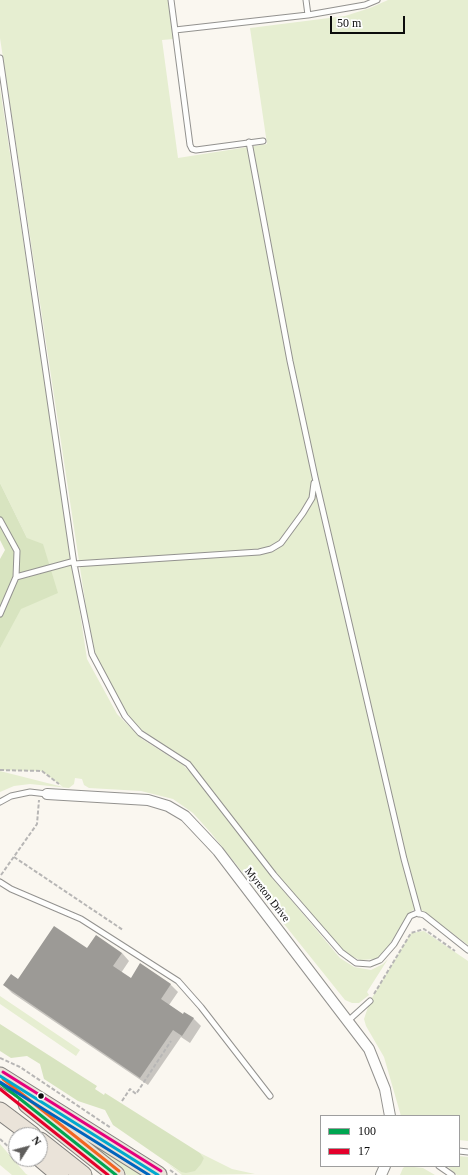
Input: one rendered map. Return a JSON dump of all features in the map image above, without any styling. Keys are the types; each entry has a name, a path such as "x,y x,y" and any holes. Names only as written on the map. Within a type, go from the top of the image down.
{"main road":[{"path":"0,1076 161,1171"},
{"path":"0,1083 116,1175"},
{"path":"0,1111 21,1127"},
{"path":"0,1125 8,1132"},
{"path":"48,1147 84,1175"},
{"path":"48,1165 60,1175"}],"street":[{"name":"Myreton Drive","path":"43,797 70,795 148,800 168,806 185,816 218,851 349,1020 369,1049 385,1089 390,1115"}],"lane":[{"path":"171,0 190,145 192,149 196,150 263,141"},
{"path":"306,0 308,15"},
{"path":"175,30 308,15 365,5 377,0"},
{"path":"0,58 73,563 92,654 125,716 140,733 188,764 274,875 341,952 356,962 370,964 380,960 394,944 410,916 419,914 424,915 468,950"},
{"path":"249,142 290,361 315,477 404,860 419,914"},
{"path":"16,577 73,563 259,552 271,549 281,543 308,505 314,490 315,477"},
{"path":"0,520 17,551 16,577 0,614"},
{"path":"0,802 11,796 30,792 43,797"},
{"path":"0,882 10,889 81,918 178,981 201,1007 270,1096"},
{"path":"349,1020 370,1001"},
{"path":"445,1168 452,1175"}],"path":[{"path":"0,770 42,771 64,788 70,795"},
{"path":"0,877 37,824 38,802 43,797"},
{"path":"38,802 43,797"},
{"path":"14,857 123,930"},
{"path":"370,1001 411,933 424,930 456,951"},
{"path":"122,1101 130,1089 136,1094 171,1042"},
{"path":"0,1058 20,1067 115,1131"},
{"path":"0,1139 8,1146"},
{"path":"161,1171 177,1175"}],"green space":[{"path":"0,0 169,0 174,39 162,40 178,158 267,144 250,28 345,16 370,8 388,0 468,0 468,945 419,908 413,910 407,916 385,952 377,959 360,960 346,954 281,882 190,763 139,728 126,713 104,674 95,652 87,614 0,38"},
{"path":"0,88 87,659 117,714 142,739 183,765 192,774 277,883 340,958 354,967 371,970 383,964 388,959 367,992 369,995 359,1003 352,1003 345,1000 211,833 193,813 173,799 141,791 89,788 84,785 82,779 75,778 74,784 69,788 30,784 14,786 0,792 0,771 63,787 42,771 0,770 0,614 27,538 0,483"},
{"path":"0,483 27,538 43,544 58,593 21,609 0,648 0,559 5,550 0,540"},
{"path":"424,931 468,961 468,1141 460,1140 460,1115 401,1115 384,1057 366,1026 364,1019 370,1001 411,933"},
{"path":"0,996 80,1050 76,1056 0,1004"},
{"path":"0,1024 97,1086 95,1089 104,1095 105,1093 200,1153 204,1158 201,1164 195,1171 186,1173 181,1172 113,1125 105,1110 78,1101 44,1079 40,1064 27,1056 11,1058 0,1051"},
{"path":"0,1144 8,1153 8,1167 20,1167 28,1175 12,1175 0,1165"},
{"path":"103,1150 141,1175 127,1175 99,1152"},
{"path":"200,1153 232,1169 255,1174 182,1175 168,1164 181,1172 204,1158"},
{"path":"460,1156 468,1157 468,1175 457,1175 448,1167 460,1167"},
{"path":"403,1168 423,1168 435,1175 400,1175"}],"building":[{"path":"54,926 87,948 96,935 122,953 113,966 131,978 140,963 171,984 161,999 183,1014 184,1012 194,1018 182,1036 173,1030 140,1078 3,985 11,974 18,979"}],"transit line":[{"path":"3,1072 161,1171"},
{"path":"0,1076 158,1175"},
{"path":"3,1079 119,1171"},
{"path":"0,1082 149,1175"},
{"name":"100","path":"0,1083 116,1175"},
{"name":"17","path":"0,1089 108,1175"}]}
